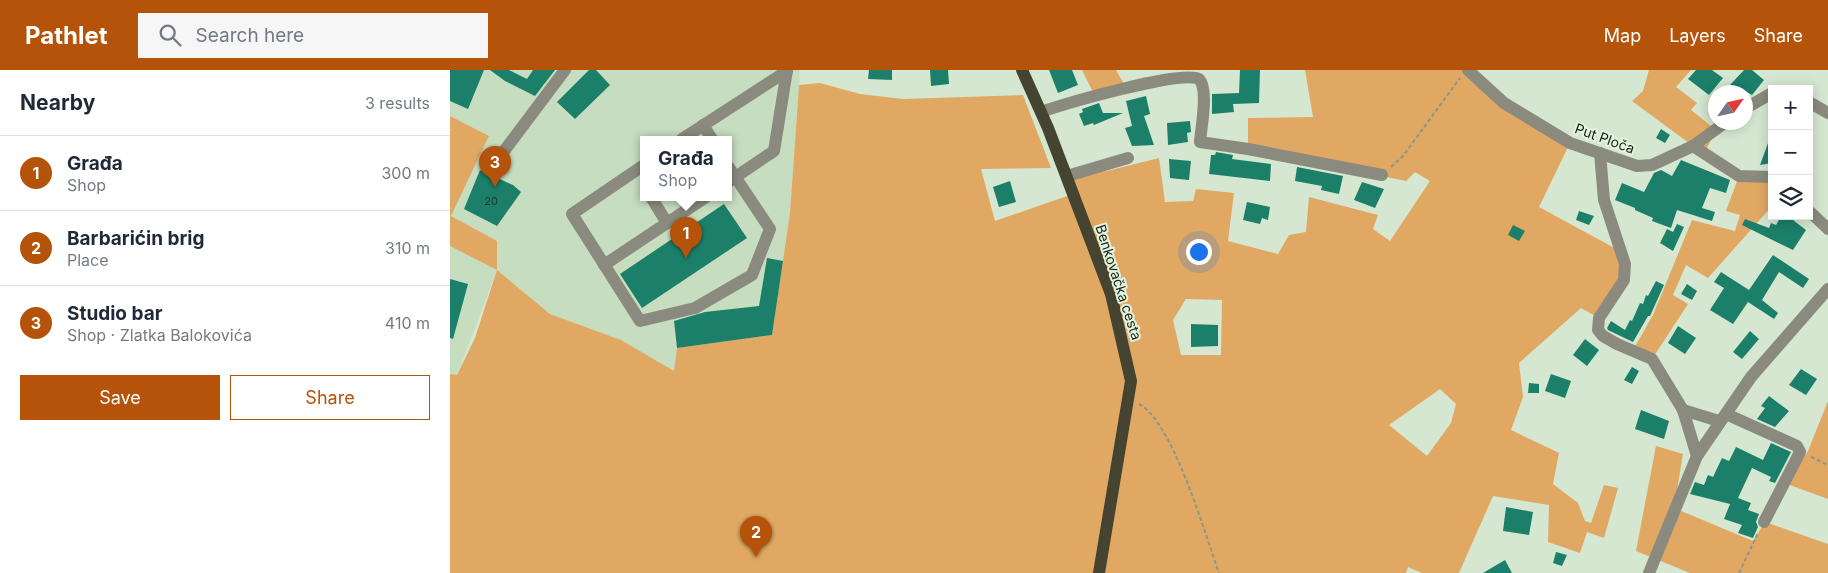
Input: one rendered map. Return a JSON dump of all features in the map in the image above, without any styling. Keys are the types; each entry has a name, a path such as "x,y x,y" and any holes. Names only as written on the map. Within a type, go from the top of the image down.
{"main road":[{"name":"Benkovačka cesta","path":"1022,70 1041,112 1110,294 1132,381 1099,573"}],"street":[{"path":"495,163 565,70"},
{"path":"686,136 787,70"},
{"path":"732,174 774,151 787,70"},
{"path":"1041,112 1124,84 1159,76 1190,73 1199,79 1204,90 1200,142 1382,175"},
{"name":"Put Ploča","path":"1464,74 1504,103 1570,142 1637,166 1652,166 1693,146 1715,130"},
{"path":"1753,104 1768,95"},
{"path":"1813,104 1828,113"},
{"path":"703,125 710,136"},
{"path":"1693,146 1739,176 1768,177"},
{"path":"1600,153 1604,200 1625,264 1624,280 1599,318 1598,330 1603,336 1617,344 1652,359 1683,410 1697,456"},
{"path":"1066,176 1128,158"},
{"path":"640,168 572,214 640,322 695,308 752,275 770,229 732,176"},
{"path":"653,201 667,223"},
{"path":"604,265 700,201"},
{"path":"1813,215 1828,229"},
{"path":"1649,573 1697,456 1751,377 1828,289"},
{"path":"1683,410 1722,417 1797,446 1800,452 1764,522"}],"path":[{"path":"1382,175 1403,156 1464,74"},
{"path":"1129,398 1146,407 1156,418 1171,442 1219,573"},
{"path":"1800,452 1828,465"},
{"path":"1739,573 1764,522"}],"shaded area":[{"path":"450,70 800,70 790,213 772,335 675,372 621,340 550,314 497,270 457,375 450,374 450,246 497,269 496,241 451,216 489,136 450,116"},
{"path":"1082,70 1116,70 1124,84 1094,94"},
{"path":"1305,70 1468,70 1570,143 1539,207 1620,251 1625,264 1599,318 1581,308 1519,363 1523,397 1511,430 1559,453 1553,484 1578,503 1585,521 1591,523 1604,485 1618,488 1604,538 1587,532 1580,553 1548,542 1549,505 1493,496 1459,573 1422,573 1408,567 1406,573 450,573 450,374 457,375 475,338 497,270 550,314 621,340 674,371 677,348 772,335 790,213 799,85 820,83 860,94 903,99 1023,95 1051,168 981,169 995,221 1073,194 1067,176 1107,171 1159,158 1165,202 1193,201 1196,189 1234,193 1228,241 1278,254 1289,235 1306,232 1309,197 1378,215 1373,229 1390,241 1430,181 1415,172 1406,181 1248,149 1248,118 1313,117","holes":["1186,299 1222,300 1221,355 1181,355 1173,320","1440,389 1456,404 1451,423 1427,456 1389,425"]},
{"path":"1649,70 1691,70 1676,87 1697,103 1691,110 1708,124 1708,130 1716,130 1706,150 1739,172 1768,176 1768,210 1708,278 1686,265 1673,295 1688,304 1652,359 1633,350 1653,315 1692,220 1735,231 1740,215 1726,211 1739,176 1693,146 1632,101 1643,91"},
{"path":"450,116 489,136 451,216 497,241 497,270 450,246"},
{"path":"1828,401 1828,499 1787,484 1808,451"},
{"path":"1656,446 1683,454 1674,508 1753,541 1765,522 1828,544 1828,573 1690,573 1636,551"}],"building":[{"path":"450,70 484,70 468,109 450,101"},
{"path":"490,70 509,70 527,79 533,70 555,70 535,96 505,81"},
{"path":"589,70 596,70 610,85 575,119 557,102"},
{"path":"869,70 892,70 892,80 868,79"},
{"path":"930,70 948,70 949,84 931,86"},
{"path":"1049,70 1072,70 1078,85 1058,93"},
{"path":"1240,70 1260,70 1259,103 1233,104 1234,112 1212,114 1212,94 1239,93"},
{"path":"1696,70 1712,70 1723,78 1717,85 1708,85 1708,94 1688,79"},
{"path":"1744,70 1752,70 1764,80 1753,94 1753,85 1730,85"},
{"path":"1146,96 1150,114 1144,116 1154,145 1132,146 1125,128 1132,126 1126,101"},
{"path":"1099,103 1103,113 1123,113 1094,125 1093,123 1084,126 1079,114 1083,112 1082,109"},
{"path":"1190,121 1191,132 1187,133 1188,142 1168,145 1167,123"},
{"path":"1661,129 1670,135 1665,143 1656,138"},
{"path":"1768,143 1768,164 1760,165"},
{"path":"1216,152 1233,155 1232,159 1271,164 1270,181 1209,174 1211,155 1215,155"},
{"path":"1169,159 1191,161 1189,180 1170,178"},
{"path":"1681,160 1730,180 1726,193 1710,188 1702,208 1715,212 1712,221 1677,210 1671,228 1652,221 1653,218 1615,200 1622,183 1644,192 1654,173 1661,170 1672,176"},
{"path":"1297,167 1343,176 1339,194 1321,190 1322,186 1295,181"},
{"path":"480,170 513,185 521,192 497,226 464,209"},
{"path":"1010,181 1016,202 999,207 993,187"},
{"path":"1362,182 1384,189 1375,208 1354,200"},
{"path":"1247,202 1270,207 1268,220 1262,218 1260,224 1243,220"},
{"path":"724,204 747,238 642,308 620,274"},
{"path":"1579,211 1594,216 1589,225 1576,220"},
{"path":"1745,219 1769,228 1771,223 1776,225 1779,220 1793,220 1806,230 1793,250 1742,225"},
{"path":"1677,224 1684,227 1673,251 1660,243 1667,229 1673,232"},
{"path":"1513,225 1525,231 1519,241 1508,235"},
{"path":"1773,255 1809,279 1803,288 1779,272 1762,300 1778,313 1774,319 1748,302 1733,324 1710,310 1724,288 1714,282 1721,272 1749,290"},
{"path":"767,258 783,261 772,335 677,348 674,321 705,312 759,306"},
{"path":"450,279 468,284 453,339 450,338"},
{"path":"1656,281 1664,285 1650,316 1648,316 1633,342 1608,330 1607,328 1611,321 1625,330 1630,320 1632,321 1640,303 1643,304 1646,295 1648,296"},
{"path":"1687,284 1697,291 1692,300 1681,294"},
{"path":"1191,324 1218,325 1218,346 1191,347"},
{"path":"1678,326 1696,338 1685,354 1668,343"},
{"path":"1750,331 1759,339 1742,359 1733,352"},
{"path":"1585,339 1599,350 1587,366 1573,355"},
{"path":"1632,367 1639,371 1632,384 1624,380"},
{"path":"1801,369 1817,379 1806,395 1789,385"},
{"path":"1551,374 1571,381 1565,398 1545,391"},
{"path":"1529,383 1539,384 1539,393 1528,393"},
{"path":"1769,396 1789,411 1775,427 1757,419 1765,408 1761,406"},
{"path":"1641,410 1669,421 1664,439 1635,429"},
{"path":"1771,443 1791,452 1775,483 1769,481 1771,477 1752,468 1738,498 1751,503 1748,510 1759,514 1756,522 1758,527 1753,538 1738,533 1742,525 1724,519 1730,504 1690,494 1695,482 1704,485 1708,475 1713,477 1722,458 1729,461 1736,447 1763,460"},
{"path":"1506,507 1533,512 1529,535 1503,531"},
{"path":"1556,552 1567,555 1562,566 1553,563"},
{"path":"1505,560 1512,573 1483,573"}],"place":[{"name":"Studio bar","path":"495,187"},
{"name":"Građa","path":"686,258"},
{"name":"Barbarićin brig","path":"756,557"}]}
